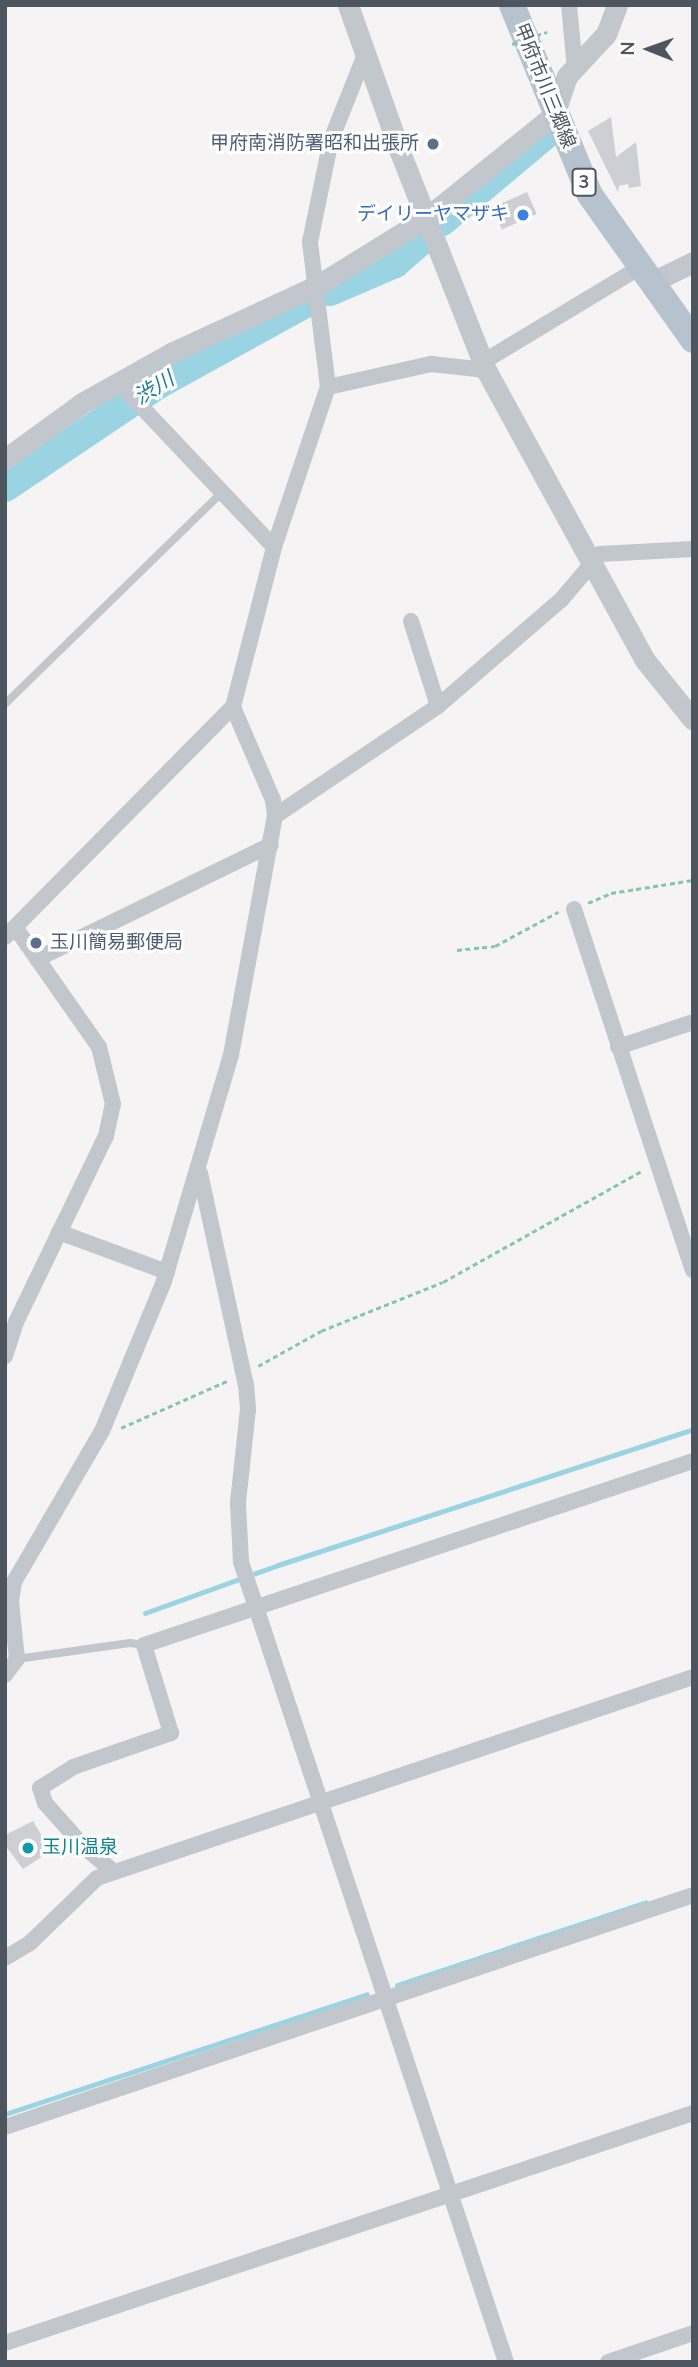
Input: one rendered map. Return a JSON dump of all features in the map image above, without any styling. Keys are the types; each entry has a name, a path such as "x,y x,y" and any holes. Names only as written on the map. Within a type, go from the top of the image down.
{"main road":[{"name":"甲府市川三郷線","path":"512,5 554,115 590,195 693,340"}],"street":[{"path":"348,5 425,219 484,366 644,659 693,720"},
{"path":"569,5 575,69"},
{"path":"5,459 82,403 122,386 317,285 425,219 554,115 567,76 606,34 617,5"},
{"path":"5,1356 16,1322 106,1136 113,1104 99,1047 37,959 10,932 233,707 274,547 328,387 310,242 316,198 331,141 366,52"},
{"path":"328,387 431,364 484,366 645,275 693,262"},
{"path":"122,386 274,547"},
{"path":"275,816 438,706 561,600 590,562 600,554 693,549"},
{"path":"411,621 438,706"},
{"path":"5,1675 17,1659 11,1601 14,1582 102,1431 167,1272 200,1171 231,1055 275,816 273,800 233,707"},
{"path":"37,959 271,845"},
{"path":"574,909 657,1163 688,1242 693,1270"},
{"path":"618,1047 693,1022"},
{"path":"200,1171 244,1374 248,1409 238,1530 241,1562 254,1608 506,2362"},
{"path":"59,1232 167,1272"},
{"path":"114,1872 85,1848 45,1803 40,1788 73,1767 171,1733 144,1645 693,1461"},
{"path":"5,1958 30,1943 97,1878 693,1676"},
{"path":"5,2127 693,1895"},
{"path":"5,2343 693,2113"},
{"path":"608,2362 693,2333"}],"lane":[{"path":"5,704 221,493"},
{"path":"17,1659 130,1643 144,1645"}],"path":[{"path":"512,44 547,32"},
{"path":"102,1431 115,1431 244,1374 321,1331 465,1270 657,1163"}],"building":[{"path":"611,117 616,157 636,142 641,186 619,186 618,192 588,131"},
{"path":"527,192 537,214 502,229 492,207"},
{"name":"玉川温泉","path":"33,1821 51,1851 23,1869 5,1845 5,1835"}],"waterway":[{"name":"渋川","path":"442,221 547,133"},
{"name":"渋川","path":"330,291 395,263 423,239"},
{"name":"渋川","path":"5,487 158,384 309,301"},
{"path":"145,1613 278,1565 693,1429"},
{"path":"397,1985 646,1902"},
{"path":"5,2114 367,1994"}],"place":[{"name":"甲府南消防署昭和出張所","path":"433,144"},
{"name":"デイリーヤマザキ","path":"523,215"},
{"name":"玉川簡易郵便局","path":"36,943"},
{"name":"玉川温泉","path":"28,1848"}]}
